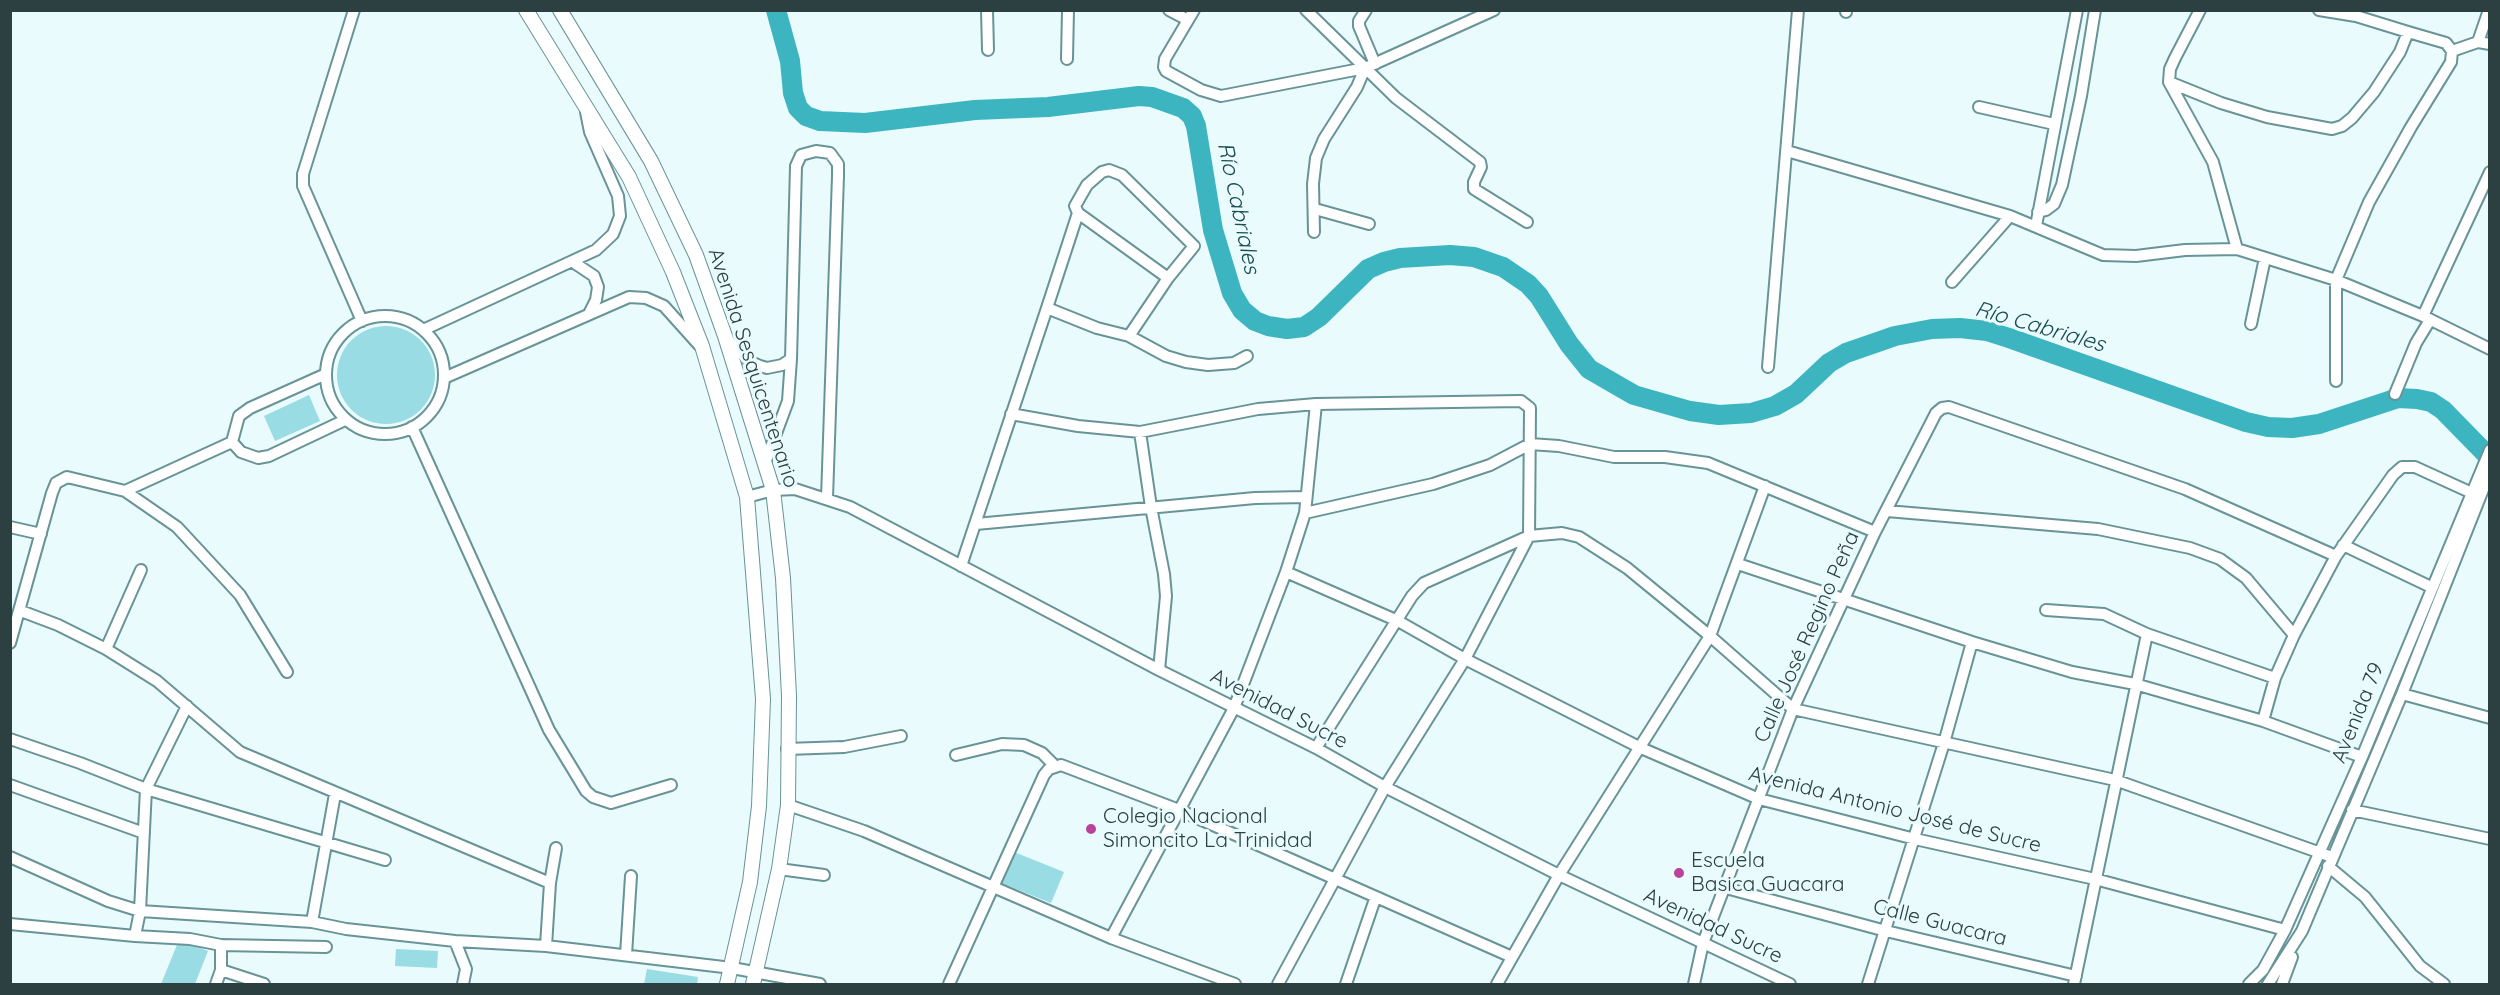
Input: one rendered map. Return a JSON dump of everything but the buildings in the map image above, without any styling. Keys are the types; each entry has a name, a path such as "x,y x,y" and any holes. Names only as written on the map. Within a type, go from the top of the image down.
{"main road":[{"name":"Avenida Sesquicentenario","path":"526,10 629,177 673,272 704,352 747,497 763,709 759,806 750,882 727,984"},
{"name":"Avenida Sesquicentenario","path":"560,10 651,161 696,255 725,336 773,490 783,578 789,696 788,805 779,869 754,979"}],"street":[{"path":"354,10 303,174 303,186 362,321"},
{"path":"974,10 987,11 988,51"},
{"path":"1067,60 1068,10"},
{"path":"1169,10 1191,15 1165,59 1164,68 1201,90 1221,96 1370,66 1494,10"},
{"path":"1306,10 1370,66 1396,98 1480,162 1481,166 1473,182 1474,189 1527,222"},
{"path":"1314,231 1313,184 1316,158 1324,139 1370,66 1359,26 1359,21 1366,10"},
{"path":"1768,367 1798,10"},
{"path":"2036,226 2077,10"},
{"path":"2038,212 2054,204 2062,185 2081,96 2095,10"},
{"path":"2200,10 2170,69 2169,82 2213,162 2237,249"},
{"path":"2319,10 2356,16 2408,32 2446,44 2452,51 2451,62 2411,126 2369,202 2336,280 2336,381"},
{"path":"2452,51 2484,43 2489,10"},
{"path":"2169,82 2221,103 2267,117 2332,129 2342,126 2352,118 2374,92 2400,52 2408,32"},
{"path":"423,330 573,262 596,250 613,234 620,216 618,196 590,132 585,106"},
{"path":"1979,107 2054,124"},
{"path":"765,463 788,401 796,166 801,155 816,151 830,153 838,164 838,176 827,498"},
{"path":"1787,151 2010,216 2103,255 2136,256 2185,250 2237,249 2336,280 2426,318 2490,349"},
{"path":"1129,336 1168,278 1194,246 1122,175 1109,170 1087,185 1075,206 1078,213 1168,278"},
{"path":"2395,394 2490,172"},
{"path":"1315,209 1369,224"},
{"path":"961,566 1078,213"},
{"path":"1952,282 2010,216"},
{"path":"2251,324 2265,258"},
{"path":"573,262 594,276 598,287 596,300 589,314"},
{"path":"444,378 629,297 646,298 664,306 704,352"},
{"path":"1047,308 1097,328 1129,336 1166,356 1186,362 1208,365 1234,363 1247,356"},
{"path":"380,316 400,317 423,330 432,338 441,354 444,378 442,393 433,411 412,428 401,433 381,435 362,430 345,420 333,404 326,385 326,374 333,346 345,331 362,321 380,316"},
{"path":"725,336 749,361 760,366 767,368 782,365 791,359"},
{"path":"232,442 239,416 250,408 326,374"},
{"path":"1011,414 1078,426 1140,432 1258,410 1316,404 1521,401 1530,408 1529,536 1465,659 1385,787 1278,984"},
{"path":"1111,938 1234,708 1286,572 1305,513 1316,404"},
{"name":"Calle José Regino Peña","path":"1694,984 1704,944 1793,709 1875,532 1936,413 1942,408 1949,407 2175,485 2234,508 2336,556"},
{"path":"232,442 241,452 258,458 269,456 345,420"},
{"path":"412,428 549,730 586,791 593,797 611,803 671,785"},
{"path":"1140,432 1166,596 1159,670"},
{"path":"125,490 232,442"},
{"path":"1305,513 1433,484 1490,465 1530,444 1559,446 1614,457 1665,457 1708,463 1875,532"},
{"name":"Avenida 79","path":"2481,482 2490,450"},
{"path":"2262,721 2276,678 2294,635 2336,556 2392,476 2402,467 2415,467 2472,493"},
{"name":"Avenida 79","path":"2249,984 2263,970 2285,930 2362,757 2472,493 2490,472"},
{"path":"10,643 56,483 67,477 125,490 177,527 240,595 287,672"},
{"path":"2282,984 2330,862 2402,694 2481,482"},
{"path":"1497,984 1559,875 1710,636 1766,486"},
{"name":"Avenidad Sucre","path":"747,497 773,490 795,489 850,507 1159,670 1316,748 1385,787 1559,875 1790,984"},
{"path":"976,524 1255,498 1305,497"},
{"path":"1887,511 2098,529 2190,548 2220,559 2246,578 2294,635"},
{"path":"10,527 41,534"},
{"path":"1316,748 1412,596 1424,583 1529,536 1562,533 1579,537 1595,546 1710,636 1793,709 2115,780 2319,853 2365,897 2420,966 2444,984"},
{"path":"2343,545 2431,587"},
{"path":"1738,564 1971,642 2072,672 2135,684 2262,721 2362,757"},
{"path":"106,649 141,570"},
{"name":"Avenida Antonio José de Sucre","path":"1286,572 1398,621 1465,659 1641,748 1759,800 1915,839 2095,879 2285,930"},
{"path":"2046,610 2104,614 2146,634 2276,678"},
{"path":"21,611 58,625 106,649 157,681 240,752 334,794 550,883"},
{"path":"2075,980 2146,634"},
{"path":"1868,984 1944,743 1971,642"},
{"path":"2402,694 2490,718"},
{"path":"135,936 140,911 146,789 187,706"},
{"path":"787,749 843,747 901,736"},
{"path":"10,739 146,789 385,860"},
{"path":"956,754 1002,744 1024,745 1042,753 1055,766"},
{"path":"949,984 1044,775 1055,766 1061,765 1179,810 1375,899 1512,957"},
{"path":"10,786 144,833"},
{"path":"312,922 334,794"},
{"path":"788,805 864,831 1111,938 1235,984"},
{"path":"2352,810 2490,838"},
{"path":"546,946 550,883 556,848"},
{"path":"10,857 108,902 140,911 312,922 346,929 546,946 732,968 754,979 820,984"},
{"path":"779,869 824,875"},
{"path":"626,955 631,876"},
{"name":"Calle Guacara","path":"1726,888 2075,980"},
{"path":"1346,984 1375,899"},
{"path":"10,924 190,939 221,945 326,947"},
{"path":"2268,984 2302,930"},
{"path":"455,940 466,969 463,984"},
{"path":"216,984 221,970 221,945"},
{"path":"221,970 264,984"}],"shaded area":[{"path":"386,326 405,330 421,340 431,356 435,375 431,394 421,410 405,420 386,424 367,420 351,410 341,394 337,375 341,356 351,340 367,330"},
{"path":"309,395 320,421 275,441 264,416"},
{"path":"1014,852 1064,872 1051,903 1001,883"},
{"path":"179,940 208,951 195,984 161,984"},
{"path":"396,949 438,951 437,968 395,966"},
{"path":"647,969 698,977 697,984 644,984"}],"waterway":[{"name":"Río Cabriales","path":"776,10 790,61 793,93 798,108 806,116 820,121 865,123 975,110 1048,107 1139,96 1152,97 1183,108 1192,116 1196,126 1213,230 1232,293 1242,310 1255,321 1268,326 1287,329 1304,327 1319,317 1368,269 1384,262 1400,258 1450,255 1474,257 1503,267 1528,284 1539,296 1569,344 1589,369 1634,395 1690,411 1719,415 1751,413 1775,406 1796,394 1829,363 1846,353 1895,336 1932,329 1960,328 1987,331 2009,338 2246,422 2268,427 2292,428 2319,424 2398,398 2431,402 2443,410 2490,458"}],"place":[{"name":"Colegio Nacional Simoncito La Trinidad","path":"1091,829"},
{"name":"Escuela Basica Guacara","path":"1679,873"}]}
